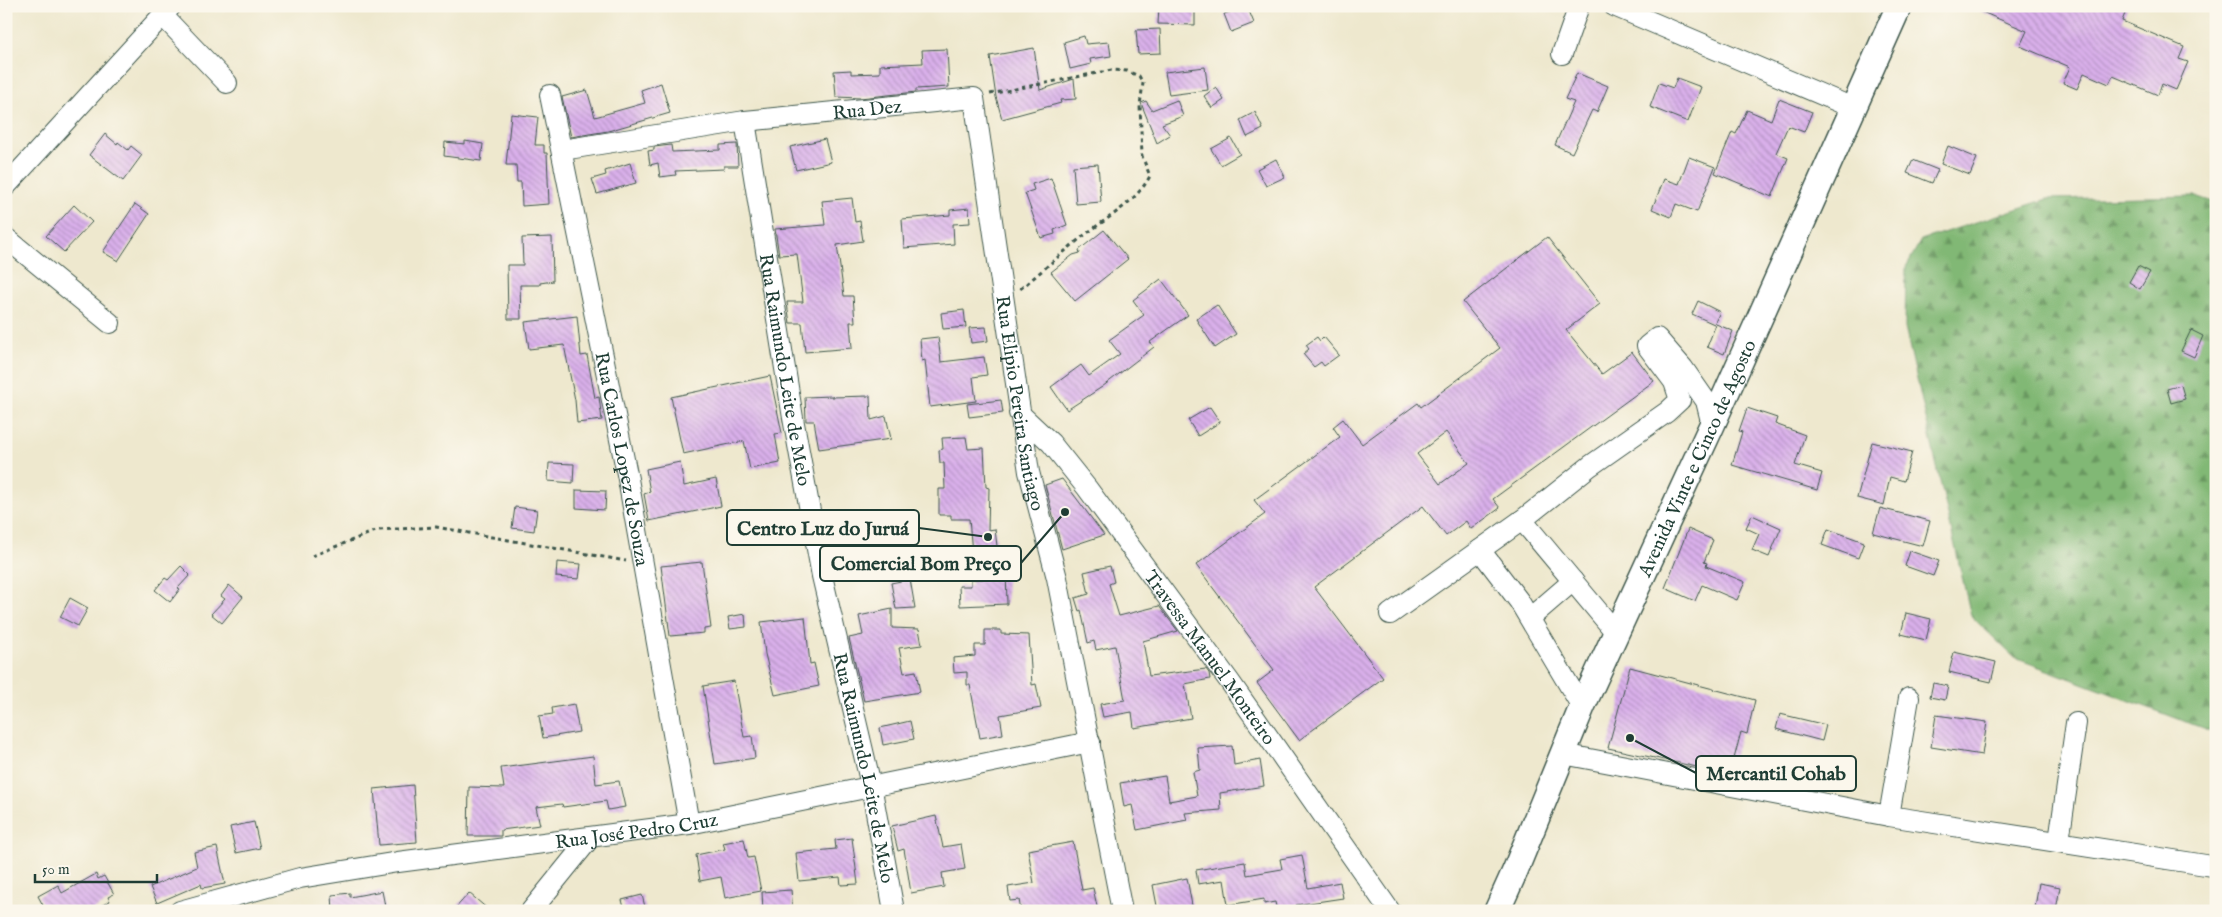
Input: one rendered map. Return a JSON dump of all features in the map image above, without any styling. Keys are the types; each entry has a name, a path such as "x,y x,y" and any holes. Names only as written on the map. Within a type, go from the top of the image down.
{"main road":[{"name":"Avenida Vinte e Cinco de Agosto","path":"1497,911 1582,707 1712,425 1853,108 1893,8"}],"street":[{"path":"1562,54 1579,6"},
{"path":"1614,6 1853,108"},
{"path":"6,186 167,11 227,83"},
{"name":"Rua Carlos Lopez de Souza","path":"550,95 628,479 689,824"},
{"name":"Rua Dez","path":"562,150 745,121 974,98"},
{"name":"Rua Elipio Pereira Santiago","path":"974,98 1006,302 1029,472 1057,578 1122,911"},
{"name":"Rua Raimundo Leite de Melo","path":"745,121 793,418 822,576 871,785 894,911"},
{"path":"6,238 110,323"},
{"path":"1390,614 1522,520 1590,466 1667,412 1680,400 1674,382 1647,346 1657,338 1683,368 1706,401 1712,425"},
{"name":"Travessa Manuel Monteiro","path":"1020,413 1051,443 1087,488 1230,682 1390,911"},
{"path":"1522,520 1617,634"},
{"path":"1480,550 1530,618 1582,707"},
{"path":"1530,618 1573,581"},
{"path":"1889,816 1909,698"},
{"path":"2059,841 2076,723"},
{"name":"Rua José Pedro Cruz","path":"180,911 300,878 398,862 689,824 871,785 1090,742"},
{"path":"1563,754 1889,816 2212,866"},
{"path":"531,911 590,838"}],"path":[{"path":"974,98 1112,70 1128,71 1139,76 1143,83 1140,105 1142,156 1150,176 1143,188 1133,200 1082,237 1006,302"},
{"path":"312,556 378,530 436,527 642,564"}],"green space":[{"path":"2195,196 2216,203 2216,733 2015,658 1971,616 1905,327 1906,267 1921,240 2047,199"}],"building":[{"path":"1159,6 1195,6 1195,25 1158,24"},
{"path":"1247,6 1254,23 1231,32 1224,14"},
{"path":"1968,6 2128,6 2122,21 2184,47 2179,59 2188,62 2176,90 2162,84 2158,95 2113,76 2109,84 2084,73 2077,89 2063,83 2070,67 2020,46 2027,31"},
{"path":"1160,29 1161,53 1138,54 1136,30"},
{"path":"1084,36 1086,44 1109,42 1111,56 1090,59 1091,64 1070,69 1064,42"},
{"path":"1034,48 1040,90 1074,79 1076,99 1060,100 1061,103 1002,119 996,97 990,56"},
{"path":"947,49 949,87 916,89 916,92 860,98 836,97 834,71 851,70 851,74 880,73 880,65 923,63 922,50"},
{"path":"1205,67 1208,90 1169,95 1165,72"},
{"path":"1577,73 1608,86 1597,112 1592,110 1572,153 1555,145 1574,102 1565,99"},
{"path":"1677,78 1701,87 1688,122 1650,107 1659,83 1673,88"},
{"path":"661,83 670,113 608,131 571,137 562,97 587,90 595,117 645,103 641,90"},
{"path":"1216,87 1224,100 1212,108 1204,96"},
{"path":"1779,99 1812,112 1804,132 1788,126 1776,153 1788,158 1772,197 1715,173 1732,132 1736,134 1747,110 1771,120"},
{"path":"1177,100 1183,116 1162,124 1170,135 1157,143 1141,103 1146,101 1152,110"},
{"path":"1255,112 1263,129 1247,137 1240,120"},
{"path":"511,114 538,117 535,145 544,145 544,153 547,153 549,204 522,206 521,182 517,182 516,165 506,165"},
{"path":"105,134 117,144 118,142 128,150 131,146 142,155 123,181 89,155"},
{"path":"1231,138 1240,154 1221,165 1211,149"},
{"path":"825,139 831,162 796,170 790,147"},
{"path":"465,141 483,144 481,161 444,156 445,142 465,144"},
{"path":"737,144 738,166 724,166 724,169 675,171 676,175 660,177 658,163 650,165 648,151 654,150 654,147 671,145 672,152 720,150 720,145"},
{"path":"1948,146 1977,158 1970,175 1941,164"},
{"path":"1689,157 1715,167 1697,212 1676,204 1671,217 1652,209 1664,179 1679,184"},
{"path":"1276,159 1285,177 1266,186 1257,169"},
{"path":"1913,160 1938,170 1932,183 1907,173"},
{"path":"630,163 636,183 597,194 592,179 606,175 605,171"},
{"path":"1098,164 1101,202 1076,204 1073,166"},
{"path":"1051,178 1067,225 1054,230 1055,234 1041,238 1025,193 1034,190 1032,184"},
{"path":"852,198 855,222 860,221 863,241 837,245 844,296 853,296 855,322 850,322 852,348 805,352 802,323 790,323 787,302 803,302 797,254 779,255 775,229 825,225 822,201"},
{"path":"135,204 149,214 118,261 103,252"},
{"path":"74,205 92,222 64,252 46,236"},
{"path":"969,208 970,223 953,224 954,244 904,248 902,219 950,215 950,210"},
{"path":"1104,230 1128,259 1075,301 1051,272 1073,255 1080,253 1079,250"},
{"path":"552,237 553,281 540,283 540,285 520,285 521,319 508,319 507,265 523,265 522,238"},
{"path":"1547,237 1600,304 1566,330 1602,374 1632,352 1654,381 1493,499 1500,508 1471,529 1466,521 1446,536 1423,506 1314,587 1383,678 1299,740 1257,683 1274,670 1196,565 1265,514 1254,500 1340,437 1333,427 1343,419 1362,444 1418,403 1421,407 1500,348 1463,302","holes":["1446,432 1469,463 1440,484 1417,454"]},
{"path":"2138,266 2150,272 2140,289 2129,282"},
{"path":"1161,279 1188,315 1150,342 1154,347 1102,387 1067,410 1051,387 1081,365 1089,376 1120,354 1109,340 1144,315 1133,300"},
{"path":"1698,301 1720,312 1714,324 1692,314"},
{"path":"1217,305 1236,334 1215,348 1196,319"},
{"path":"964,310 966,327 943,329 941,313"},
{"path":"577,316 581,356 587,355 595,398 599,397 602,420 577,423 575,400 564,345 529,349 525,322"},
{"path":"1716,324 1733,331 1724,354 1707,347"},
{"path":"986,327 988,341 971,343 969,328"},
{"path":"2191,330 2203,336 2194,357 2181,351"},
{"path":"938,337 941,362 984,357 987,375 973,377 976,401 930,407 925,360 922,361 920,339"},
{"path":"1317,337 1320,341 1324,337 1339,355 1324,366 1321,362 1314,367 1303,354 1309,349 1306,345"},
{"path":"770,376 782,433 775,434 780,463 750,469 744,441 683,454 671,397"},
{"path":"2181,385 2185,399 2171,403 2167,389"},
{"path":"870,396 871,420 886,416 891,439 819,449 814,421 806,421 805,397"},
{"path":"1001,400 1003,413 969,417 967,404"},
{"path":"1210,407 1220,422 1198,436 1188,420"},
{"path":"1747,408 1777,418 1775,424 1805,435 1795,465 1822,473 1817,490 1732,465 1742,432 1739,431"},
{"path":"966,437 968,449 984,448 986,487 989,488 988,530 995,529 998,555 1007,553 1009,569 1006,569 1007,604 960,606 959,586 971,586 971,579 983,579 980,552 972,553 969,519 951,519 951,515 939,515 939,489 945,489 944,463 940,463 939,450 943,449 942,438"},
{"path":"1872,442 1912,452 1904,481 1890,477 1884,505 1857,498"},
{"path":"680,462 684,486 716,479 721,506 649,521 644,494 650,492 646,469"},
{"path":"549,463 574,464 573,483 548,481"},
{"path":"1062,479 1104,535 1062,549 1045,485"},
{"path":"576,490 606,491 605,510 576,508"},
{"path":"515,507 537,510 534,531 512,528"},
{"path":"1880,508 1930,521 1923,546 1873,533"},
{"path":"1752,515 1781,528 1769,557 1752,550 1759,534 1746,528"},
{"path":"1688,529 1713,540 1704,562 1707,563 1706,566 1745,582 1737,600 1702,585 1695,601 1665,588"},
{"path":"1828,529 1864,542 1858,558 1822,545"},
{"path":"1910,551 1939,561 1933,576 1905,566"},
{"path":"557,562 581,564 579,579 556,577"},
{"path":"702,562 711,628 704,629 704,633 670,636 661,566"},
{"path":"181,566 190,575 178,588 180,589 170,602 155,590 165,578 168,580"},
{"path":"1110,566 1114,582 1109,584 1119,616 1159,606 1178,631 1143,641 1149,676 1206,669 1209,673 1210,679 1185,684 1191,718 1134,728 1132,712 1103,717 1100,704 1125,700 1115,646 1096,650 1094,641 1088,643 1081,610 1079,611 1075,598 1089,594 1084,572"},
{"path":"910,579 915,608 896,609 891,583"},
{"path":"229,585 243,597 222,623 211,614 225,599 221,596"},
{"path":"70,598 88,608 78,626 60,617"},
{"path":"892,609 892,628 919,629 922,645 899,648 904,673 916,671 920,692 864,701 849,638 863,635 859,616"},
{"path":"1906,613 1931,619 1926,640 1901,634"},
{"path":"745,614 746,627 730,629 728,617"},
{"path":"805,617 810,664 814,663 819,686 775,695 765,654 761,622"},
{"path":"985,630 1001,630 1001,634 1029,635 1032,685 1036,684 1041,708 1000,715 1003,734 980,738 970,685 967,685 967,672 954,673 953,658 975,656 975,645 985,645"},
{"path":"1954,652 1996,662 1991,682 1949,672"},
{"path":"1630,667 1755,700 1747,734 1741,732 1730,774 1608,748"},
{"path":"734,681 744,737 752,736 755,758 715,764 703,686"},
{"path":"1933,683 1948,686 1945,700 1930,697"},
{"path":"574,704 579,732 543,738 539,716 553,714 552,708"},
{"path":"1780,714 1826,725 1822,741 1776,729"},
{"path":"1936,715 1987,722 1982,755 1931,747"},
{"path":"910,721 914,739 883,745 880,728"},
{"path":"1232,746 1234,765 1260,760 1264,786 1220,793 1221,810 1185,813 1187,820 1137,830 1132,805 1124,807 1120,783 1165,776 1169,801 1197,796 1193,772 1200,770 1198,748"},
{"path":"593,756 596,784 619,781 625,807 608,810 606,801 563,807 562,804 536,807 540,825 501,830 501,836 468,836 469,787 504,788 501,768"},
{"path":"413,785 417,842 379,845 374,789"},
{"path":"936,816 943,847 961,844 965,869 942,873 944,887 911,893 904,849 898,851 892,826"},
{"path":"254,822 260,848 236,853 230,827"},
{"path":"852,838 858,884 841,885 840,877 799,881 796,853 836,849 835,840"},
{"path":"744,839 748,858 754,857 761,891 725,898 721,877 700,881 696,855 725,849 723,843"},
{"path":"1073,842 1082,890 1093,888 1098,911 1021,911 1019,900 1010,901 1008,887 1034,883 1028,850"},
{"path":"217,847 225,884 202,888 201,884 157,903 150,887 197,867 194,852"},
{"path":"1302,855 1308,888 1340,882 1343,898 1296,905 1297,911 1277,911 1275,902 1264,904 1264,899 1228,905 1224,880 1198,884 1196,870 1245,862 1247,875 1282,869 1280,859"},
{"path":"96,874 98,879 104,876 114,894 108,897 110,901 91,911 46,911 38,896 58,885 62,893"},
{"path":"1187,878 1193,911 1158,911 1153,885"},
{"path":"2039,883 2060,887 2056,910 2035,907"},
{"path":"791,890 793,911 763,911 762,892"},
{"path":"382,891 386,911 333,911 332,895 350,893 350,897"},
{"path":"469,893 490,911 453,911"},
{"path":"642,895 646,911 625,911 622,900"}],"place":[{"name":"Comercial Bom Preço","path":"1065,512"},
{"name":"Centro Luz do Juruá","path":"988,537"},
{"name":"Mercantil Cohab","path":"1630,738"}]}
